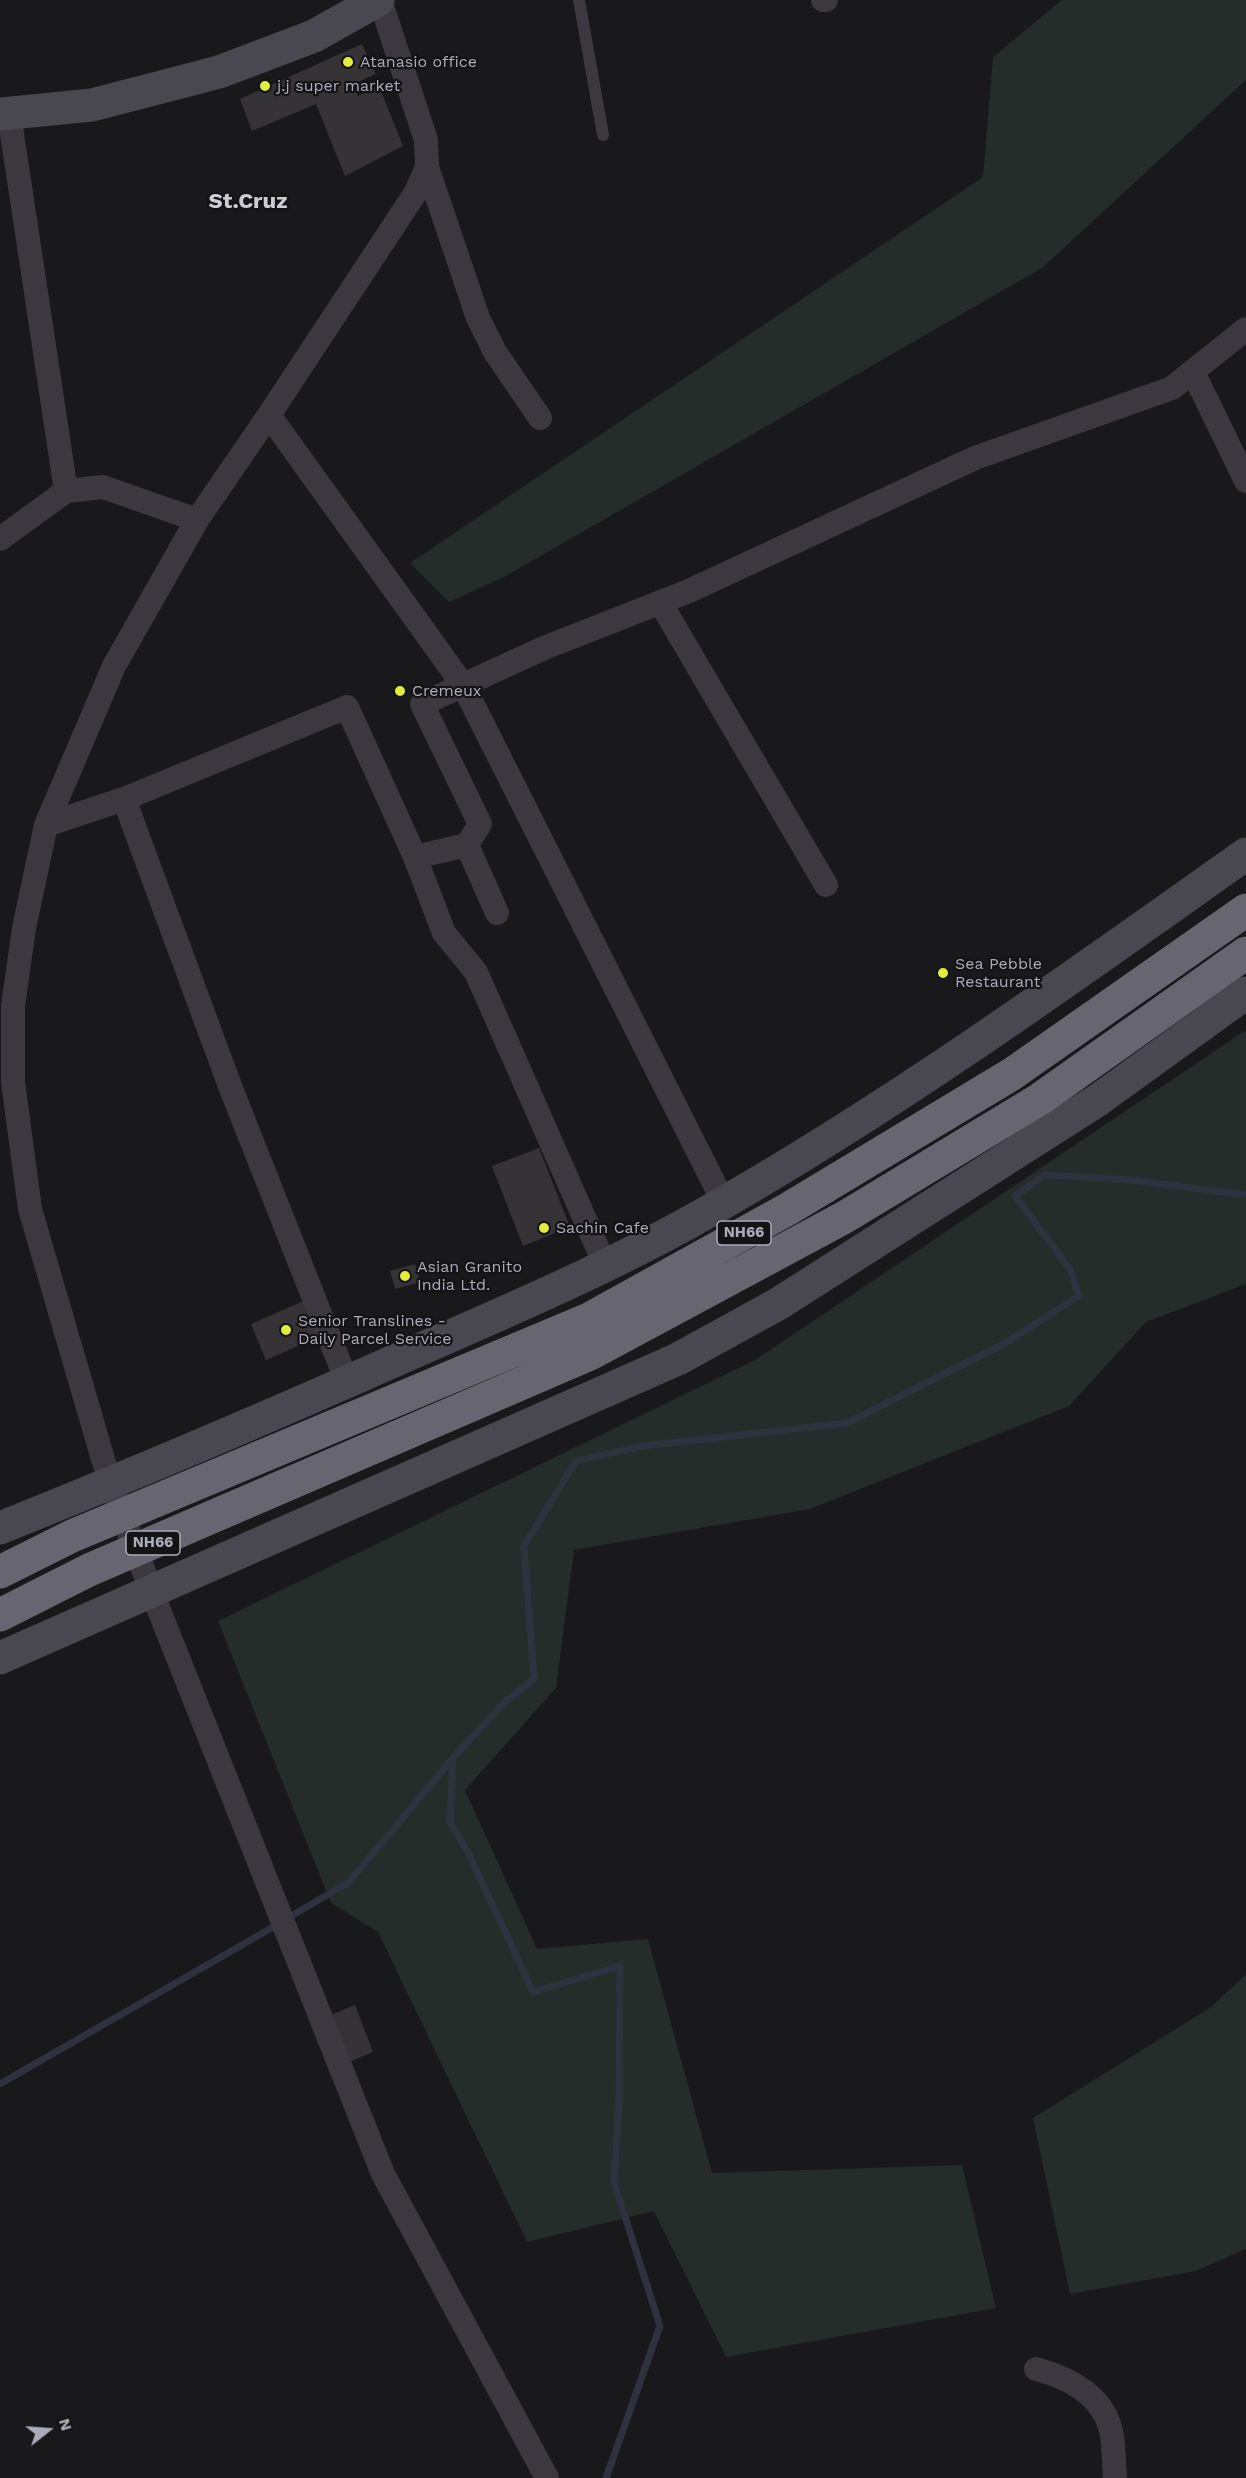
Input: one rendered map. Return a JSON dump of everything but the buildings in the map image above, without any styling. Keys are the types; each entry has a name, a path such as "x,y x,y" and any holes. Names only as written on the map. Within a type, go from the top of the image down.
{"highway":[{"name":"NH66","path":"0,1572 72,1536 599,1313 788,1209 1012,1074 1246,910"},
{"name":"NH66","path":"0,1615 88,1570 218,1516 592,1353 845,1217 1040,1099 1246,953"}],"street":[{"path":"66,491 4,114 92,105 219,72 314,36 379,0 426,140 427,166 478,318 495,352 540,418"},
{"path":"427,166 416,192 197,520 114,666 46,825 6,1008 13,1082 30,1209 110,1484 383,2174 547,2478"},
{"path":"415,857 467,845 480,824 422,704 544,648 689,591 975,458 1172,388 1246,329"},
{"path":"1193,372 1246,481"},
{"path":"269,415 463,685 724,1203"},
{"path":"0,539 66,491 103,487 197,520"},
{"path":"660,602 826,885"},
{"path":"46,825 124,799 347,706 415,857 444,933 476,972 606,1267"},
{"path":"124,799 230,1086 347,1382"},
{"path":"467,845 497,913"},
{"path":"0,1528 110,1484 347,1382 606,1267 724,1203 942,1067 1246,854"},
{"path":"0,1658 678,1359 778,1304 1098,1100 1246,993"},
{"path":"1036,2369 1062,2376 1082,2388 1101,2408 1111,2434 1114,2478"}],"lane":[{"path":"579,0 603,135"}],"shaded area":[{"path":"1062,0 1246,0 1246,80 1042,268 504,577 449,602 410,563 983,177 993,57"},
{"path":"1246,1030 1246,1284 1146,1322 1069,1406 810,1509 574,1550 556,1688 465,1790 537,1949 648,1939 712,2173 962,2165 996,2308 726,2357 654,2211 527,2242 378,1932 331,1903 218,1621 755,1360"},
{"path":"1246,1974 1246,2249 1196,2271 1070,2294 1033,2118 1211,2007"}],"waterway":[{"path":"291,1916 348,1883 453,1758 506,1701 534,1679 524,1546 576,1461 643,1446 847,1423 1002,1345 1079,1296 1070,1269 1015,1196 1045,1175 1131,1180 1246,1195"},
{"path":"453,1758 450,1822 468,1852 533,1992 620,1966 619,2102 614,2182 660,2326 606,2478"},
{"path":"0,2084 275,1926"}],"place":[{"name":"Atanasio office","path":"348,62"},
{"name":"j.j super market","path":"265,86"},
{"name":"Cremeux","path":"400,691"},
{"name":"Sea Pebble Restaurant","path":"943,973"},
{"name":"Sachin Cafe","path":"544,1228"},
{"name":"Asian Granito India Ltd.","path":"405,1276"},
{"name":"Senior Translines - Daily Parcel Service","path":"286,1330"}],"district":[{"name":"St.Cruz","path":"248,202"}]}
